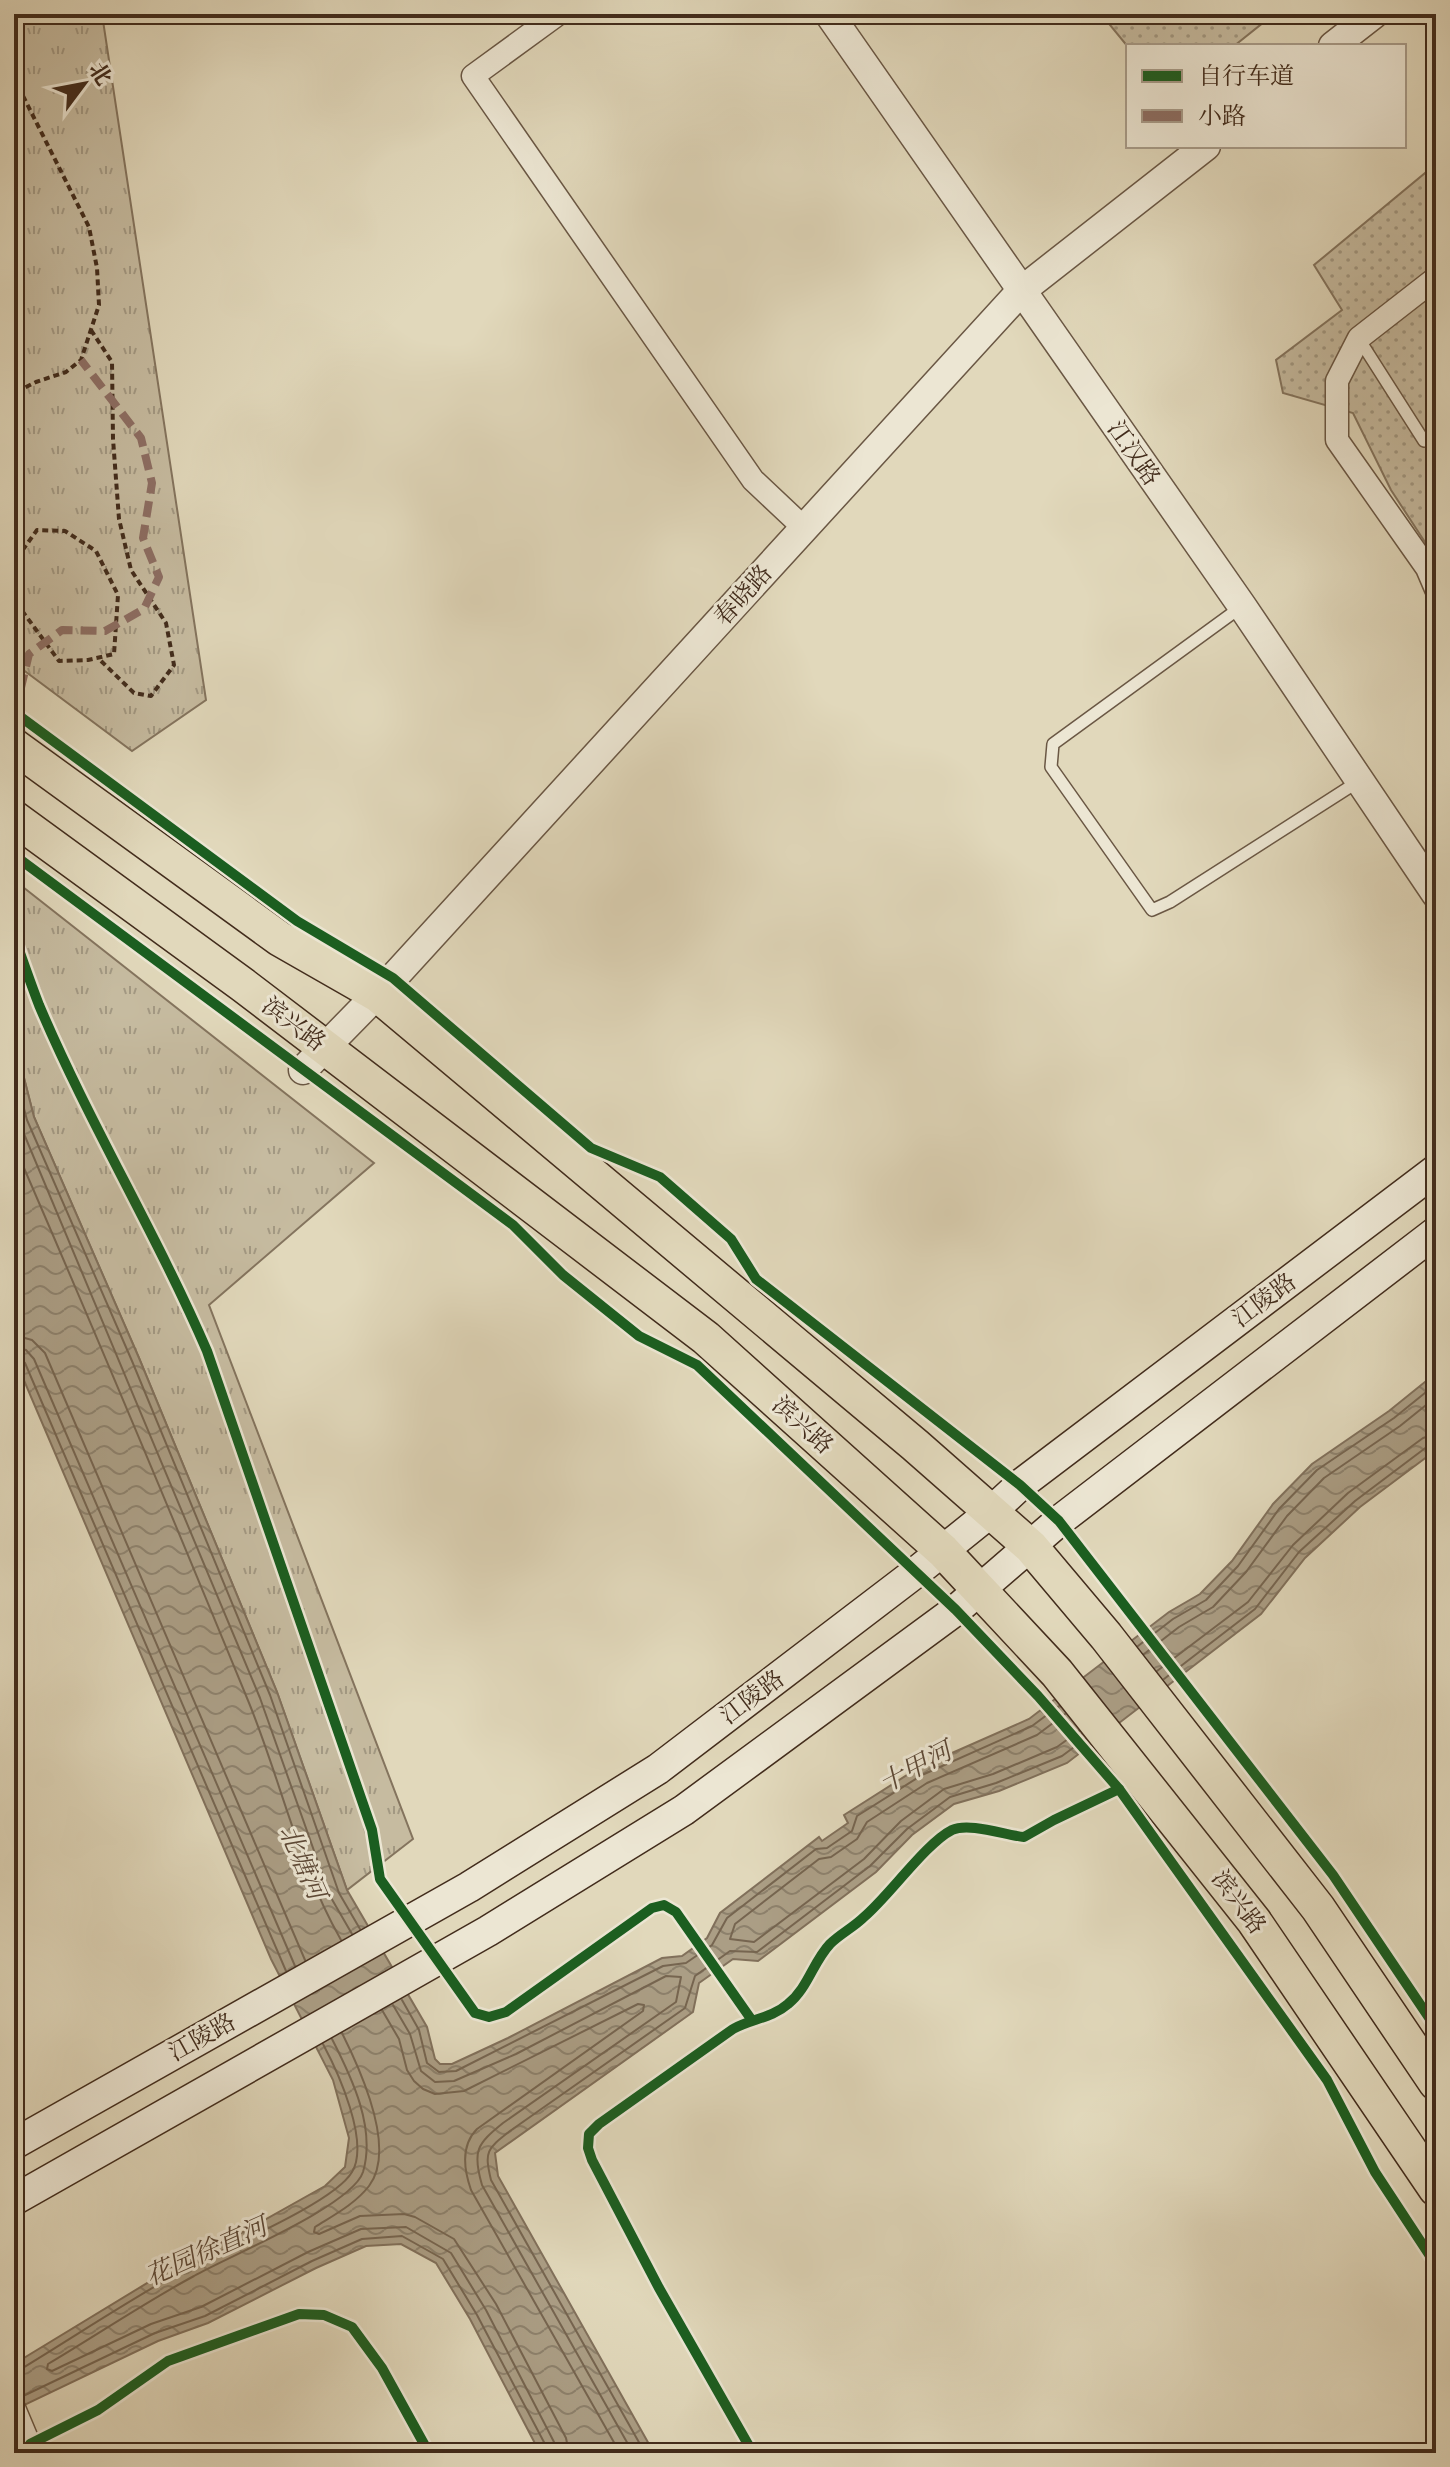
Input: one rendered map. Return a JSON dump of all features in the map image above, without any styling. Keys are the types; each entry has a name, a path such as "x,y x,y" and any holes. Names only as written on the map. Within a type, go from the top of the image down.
{"main road":[{"path":"14,746 280,939 378,995 1031,1547 1106,1636 1318,1908 1436,2083"},
{"name":"滨兴路","path":"14,818 243,985 314,1059 706,1338 943,1551 1057,1673 1254,1921 1436,2189"},
{"name":"江陵路","path":"14,2144 469,1887 658,1769 943,1551 1020,1485 1436,1170"},
{"name":"江陵路","path":"14,2200 488,1931 684,1810 956,1610 1059,1521 1436,1232"}],"street":[{"path":"558,14 473,76 753,480 804,528"},
{"name":"江汉路","path":"829,14 1242,606 1436,894"},
{"path":"1336,44 1374,14"},
{"name":"春晓路","path":"314,1059 378,995 1021,291 1203,148"},
{"path":"1436,278 1359,338 1337,381 1337,440 1427,568 1436,589"},
{"path":"18,2418 33,2453"}],"lane":[{"path":"1359,338 1424,441"},
{"path":"1242,606 1053,744 1051,767 1152,910 1170,902 1359,780"}],"path":[{"path":"14,78 89,227 97,268 99,305 81,360 66,372 14,393"},
{"path":"91,330 112,362 113,439 119,519 131,570 166,623 174,665 151,696 134,693 98,658"},
{"path":"14,555 22,551 37,530 65,531 96,551 118,595 114,654 59,661 23,612 14,589"}],"green space":[{"path":"14,14 102,14 206,700 132,751 14,663"},
{"path":"1101,14 1274,14 1236,44 1126,45"},
{"path":"1436,164 1436,559 1391,490 1353,413 1283,393 1276,360 1342,310 1314,265"},
{"path":"14,880 374,1163 209,1305 413,1839 347,1890 277,1692 139,1358 34,1117 14,1039"}],"water":[{"path":"14,1039 34,1117 139,1358 277,1692 347,1890 427,2027 435,2059 440,2064 452,2064 508,2038 662,1958 682,1956 707,1938 720,1913 819,1837 822,1841 848,1823 844,1815 918,1768 1029,1719 1169,1612 1200,1594 1232,1561 1273,1504 1312,1464 1389,1411 1436,1373 1436,1450 1360,1507 1305,1558 1261,1614 1067,1763 999,1791 954,1804 912,1835 876,1872 758,1961 733,1959 699,1983 693,2012 495,2153 498,2176 654,2453 540,2453 470,2319 436,2263 401,2244 366,2246 208,2323 158,2341 14,2410 14,2364 185,2260 325,2186 345,2167 349,2138 333,2080 271,1959 14,1357"}],"marked path":[{"path":"15,713 29,654 62,630 105,631 144,609 159,577 143,538 152,483 141,438 81,360"}],"cycle path":[{"path":"14,712 297,921 393,978 591,1148 660,1177 731,1239 756,1279 1020,1485 1059,1521 1333,1875 1436,2028"},
{"path":"14,855 513,1225 563,1275 639,1336 697,1365 956,1610 1038,1696 1119,1789 1327,2080 1375,2172 1436,2265"},
{"path":"14,936 58,1049 207,1351 372,1830 380,1879 475,2013 489,2017 506,2012 652,1908 664,1905 676,1912 751,2019"},
{"path":"753,2453 659,2288 592,2160 588,2148 589,2134 733,2029 788,2004 801,1990 830,1944 874,1908 919,1858 952,1830 968,1827 1024,1837 1119,1789"},
{"path":"30,2444 98,2410 168,2361 299,2314 324,2315 352,2327 382,2368 429,2453"}],"water label":[{"name":"十甲河","path":"915,1767"},
{"name":"北塘河","path":"303,1862"},
{"name":"花园徐直河","path":"206,2251"}]}
